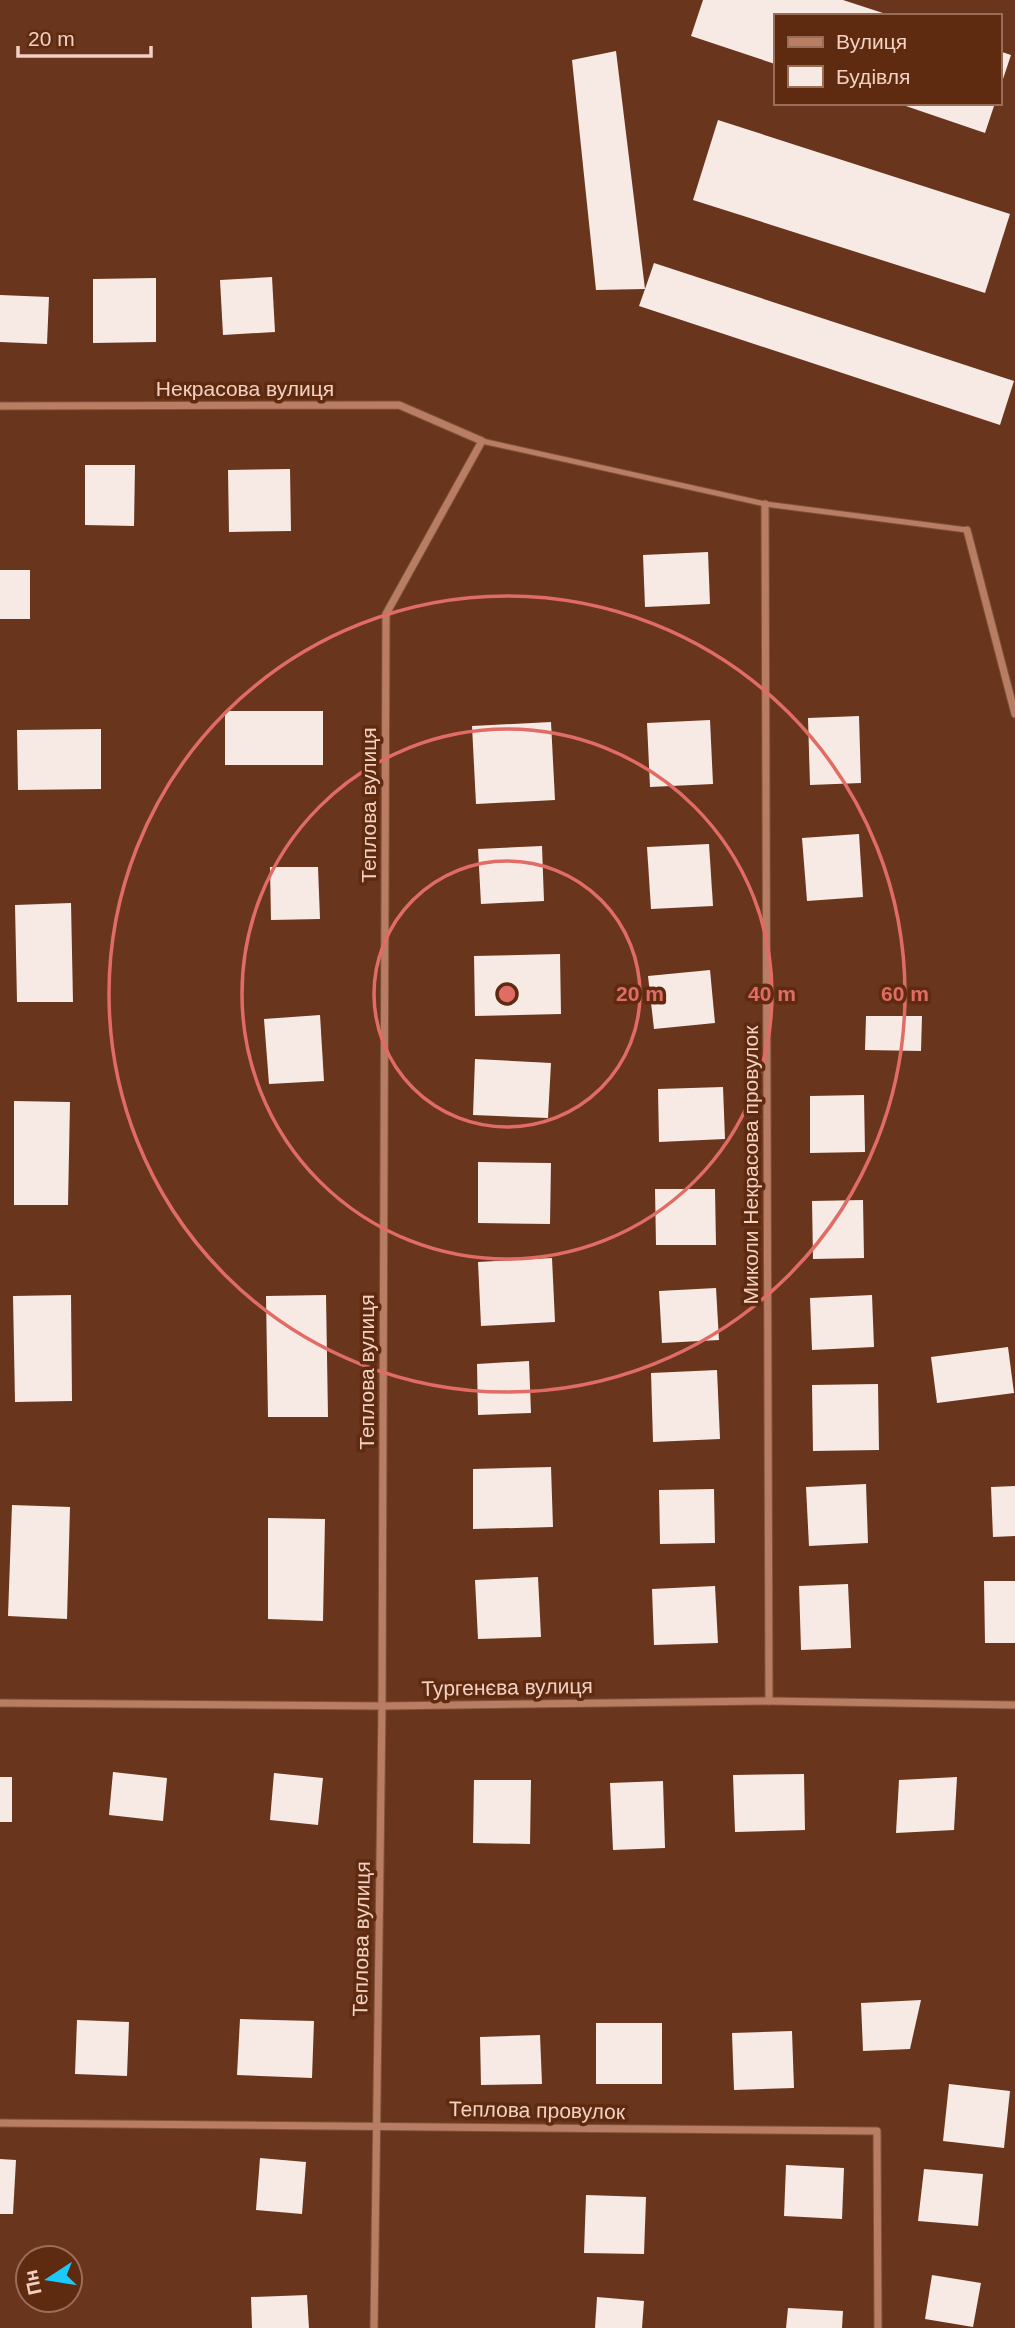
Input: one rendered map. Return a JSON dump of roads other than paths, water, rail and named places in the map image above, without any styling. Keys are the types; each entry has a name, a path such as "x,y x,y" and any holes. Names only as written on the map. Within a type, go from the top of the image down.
{"street":[{"name":"Некрасова вулиця","path":"0,406 399,405 482,441"},
{"name":"Теплова вулиця","path":"374,2328 382,1706 386,614 482,441"},
{"name":"Миколи Некрасова провулок","path":"765,504 769,1701"},
{"path":"967,530 1015,714"},
{"name":"Тургенєва вулиця","path":"0,1703 382,1706 769,1701 1015,1705"},
{"name":"Теплова провулок","path":"0,2123 877,2131 878,2328"}],"lane":[{"path":"482,441 765,504 967,530"}]}
